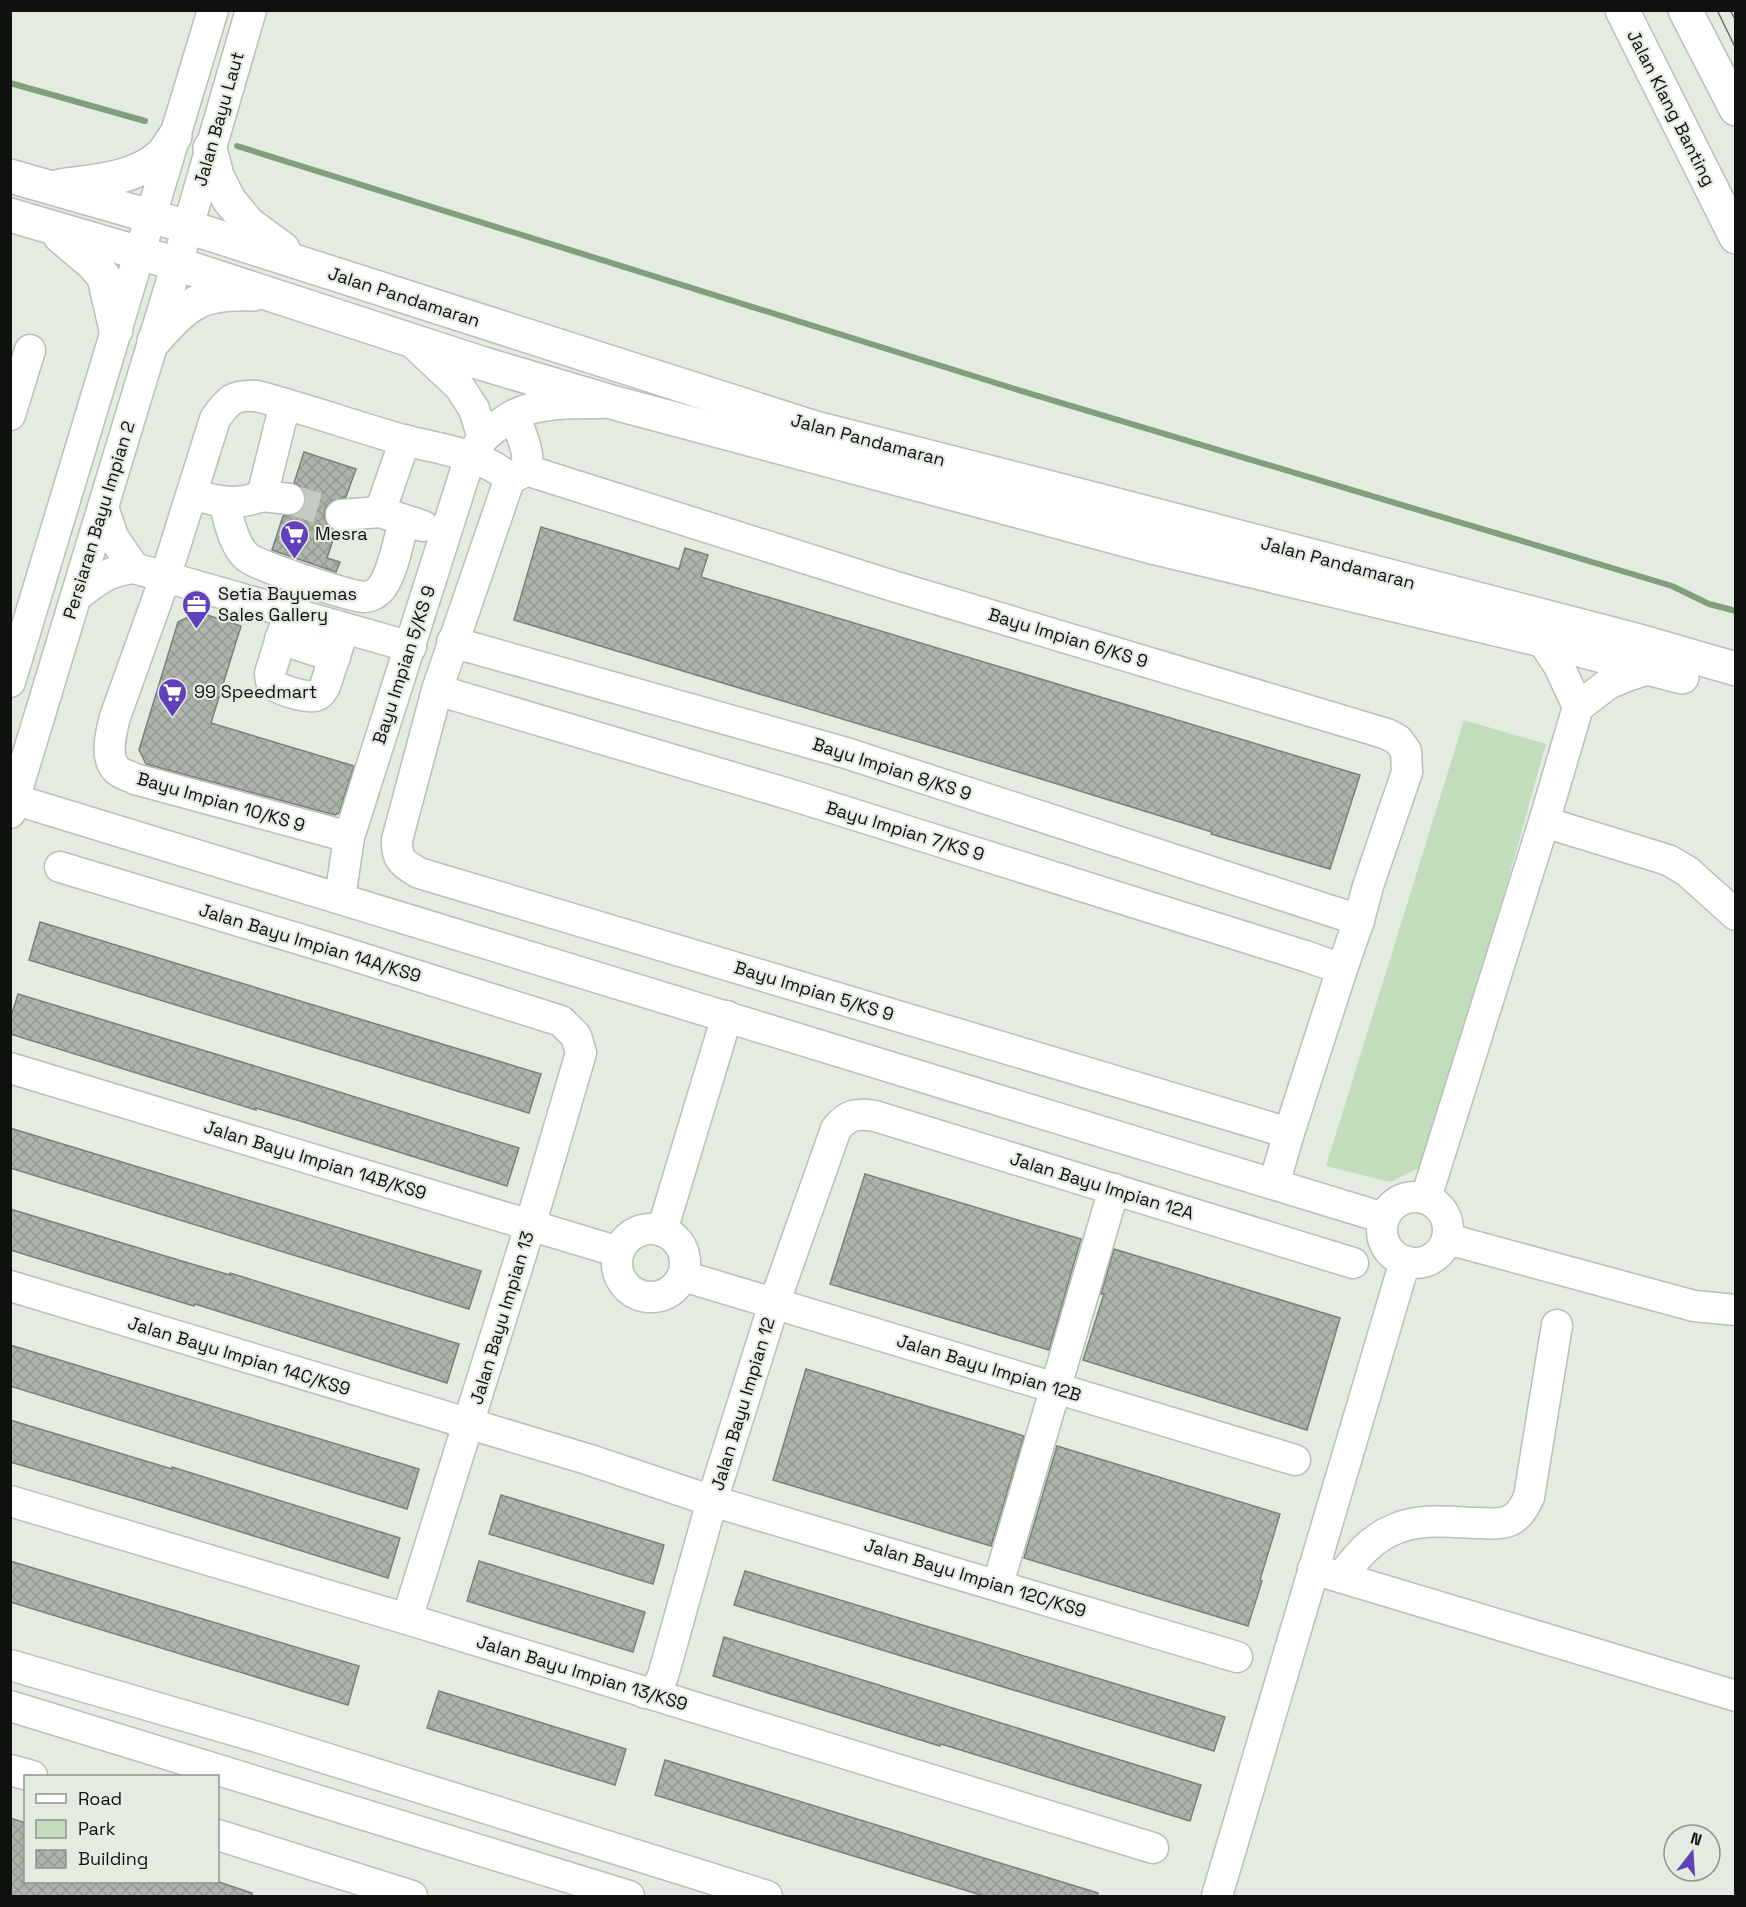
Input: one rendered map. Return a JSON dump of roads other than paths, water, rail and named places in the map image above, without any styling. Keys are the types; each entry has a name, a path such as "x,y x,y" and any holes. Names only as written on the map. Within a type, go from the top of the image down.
{"main road":[{"name":"Jalan Klang Banting","path":"1622,10 1736,237"},
{"path":"1685,10 1736,109"},
{"path":"50,187 119,176 141,169 159,157 175,136"},
{"path":"210,148 217,176 229,200 249,224 306,265"},
{"name":"Jalan Pandamaran","path":"10,176 188,227 815,428 1592,629 1736,669"},
{"name":"Jalan Pandamaran","path":"10,215 177,264 484,364 615,403 1156,548 1542,640 1736,691"},
{"path":"45,225 81,252 104,278 116,330"},
{"path":"154,341 176,316 197,301 228,293 276,296"}],"street":[{"name":"Jalan Bayu Laut","path":"150,216 213,10"},
{"name":"Jalan Bayu Laut","path":"188,227 251,10"},
{"name":"Persiaran Bayu Impian 2","path":"10,682 150,216"},
{"name":"Persiaran Bayu Impian 2","path":"12,803 188,227"},
{"path":"408,338 459,386 474,409 476,447"},
{"path":"10,415 30,350"},
{"name":"Bayu Impian 10/KS 9","path":"285,404 243,395 230,400 215,418 165,578 115,717 110,739 110,757 117,770 135,779 349,837"},
{"path":"476,447 514,416 523,412 552,406 615,403"},
{"path":"190,494 224,502 275,497 285,404"},
{"name":"Bayu Impian 6/KS 9","path":"285,404 405,440 432,446 476,447 487,462 518,474 1387,734 1398,740 1406,751 1407,772 1342,969"},
{"path":"437,690 452,642 518,474 528,460 514,416"},
{"path":"224,502 237,544 247,558 262,566 366,597 377,593 385,583 392,516 405,440"},
{"name":"Bayu Impian 5/KS 9","path":"340,898 349,837 446,533 476,447"},
{"path":"103,507 113,537 134,568"},
{"path":"341,515 392,516 446,533"},
{"path":"76,597 107,574 134,568 285,626 335,657"},
{"path":"285,626 344,628 411,647"},
{"path":"285,626 270,673 273,684 307,697 320,694 325,686 344,628"},
{"path":"1542,640 1559,666 1578,707"},
{"name":"Bayu Impian 8/KS 9","path":"452,642 846,753 1359,920"},
{"path":"1426,1198 1578,707 1608,684 1651,668"},
{"name":"Bayu Impian 5/KS 9","path":"437,690 397,840 399,857 408,867 419,873 1289,1133"},
{"name":"Bayu Impian 7/KS 9","path":"437,690 795,796 1342,969"},
{"path":"12,803 340,898 1384,1218"},
{"path":"1544,822 1668,860 1687,871 1736,915"},
{"name":"Jalan Bayu Impian 14A/KS9","path":"60,867 561,1021"},
{"path":"1274,1184 1342,969"},
{"path":"662,1231 726,1016"},
{"name":"Jalan Bayu Impian 13","path":"407,1618 530,1226 581,1053 576,1036 561,1021"},
{"name":"Jalan Bayu Impian 14B/KS9","path":"10,1068 619,1252"},
{"name":"Jalan Bayu Impian 12A","path":"851,1116 860,1113 875,1116 1353,1263"},
{"name":"Jalan Bayu Impian 12","path":"645,1693 656,1690 663,1676 712,1501 774,1304 836,1129 842,1120 851,1116"},
{"path":"998,1584 1114,1189"},
{"path":"1406,1198 1426,1198 1435,1203 1447,1219 1448,1239 1436,1257 1426,1262 1405,1262 1395,1257 1383,1239 1384,1218 1396,1202 1406,1198"},
{"path":"647,1230 662,1231 676,1240 682,1249 685,1266 683,1276 675,1287 665,1294 652,1297 639,1295 628,1288 621,1277 618,1264 619,1252 622,1245 633,1234 647,1230"},
{"path":"1448,1239 1694,1306 1736,1310"},
{"path":"1217,1896 1327,1573 1405,1262"},
{"name":"Jalan Bayu Impian 12B","path":"683,1276 1296,1460"},
{"name":"Jalan Bayu Impian 14C/KS9","path":"10,1286 587,1459 712,1501"},
{"path":"1327,1573 1378,1537 1397,1528 1435,1521 1498,1523 1509,1521 1518,1515 1529,1497 1557,1325"},
{"name":"Jalan Bayu Impian 13/KS9","path":"10,1500 407,1618 1153,1848"},
{"name":"Jalan Bayu Impian 12C/KS9","path":"712,1501 1237,1656"},
{"path":"1327,1573 1736,1696"},
{"path":"10,1665 264,1739 767,1896"},
{"path":"10,1706 629,1896"},
{"path":"10,1770 29,1775"},
{"path":"219,1835 412,1896"}],"waterway":[{"path":"10,83 145,121"},
{"path":"237,146 1015,389 1672,586 1709,604 1736,611"}],"tunnel":[{"path":"289,499 341,515"}],"tram line":[{"path":"1717,10 1736,49"},
{"path":"1730,10 1736,21"}],"place":[{"name":"Mesra","path":"294,560"},
{"name":"Setia Bayuemas Sales Gallery","path":"197,630"},
{"name":"99 Speedmart","path":"173,718"}]}
